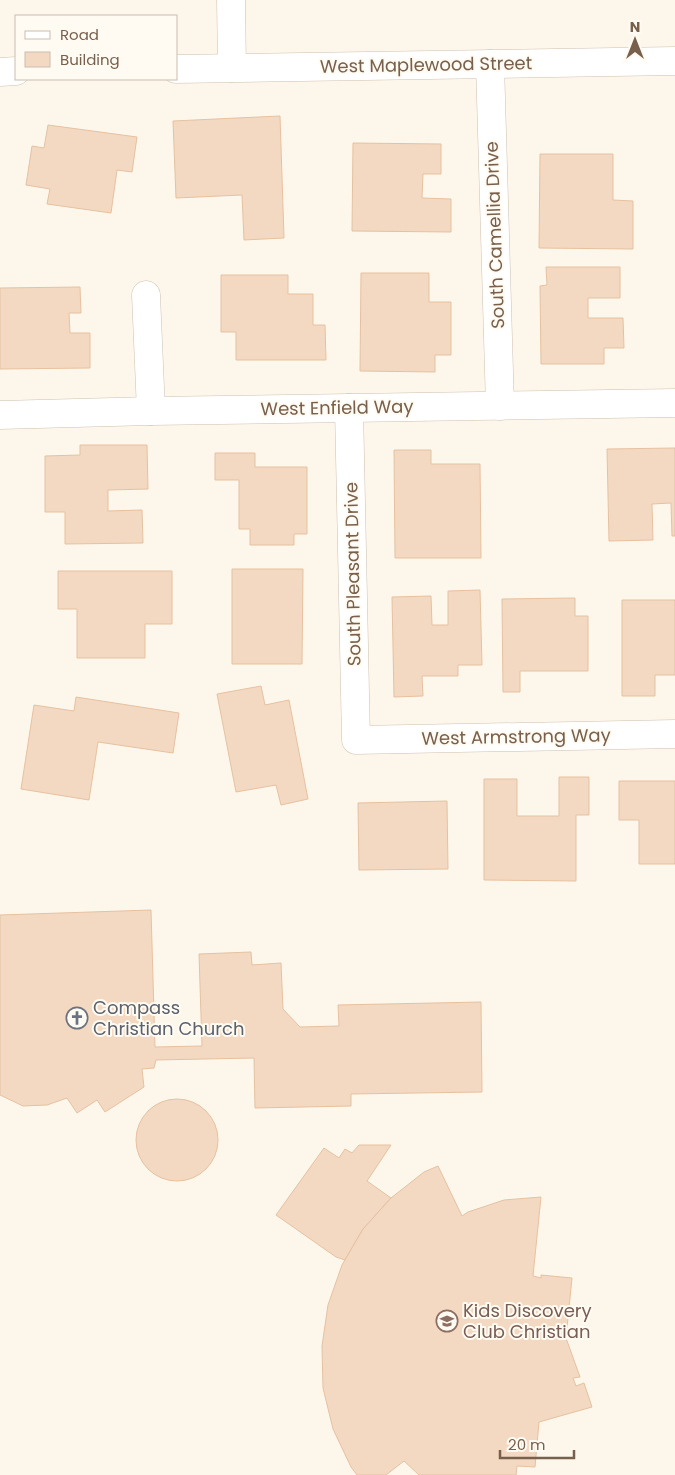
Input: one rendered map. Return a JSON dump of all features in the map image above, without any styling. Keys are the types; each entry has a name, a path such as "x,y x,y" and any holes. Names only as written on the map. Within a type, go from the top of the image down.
{"street":[{"path":"231,0 232,68"},
{"name":"West Maplewood Street","path":"178,69 675,61"},
{"name":"South Camellia Drive","path":"490,64 500,406"},
{"path":"0,72 15,71"},
{"path":"146,295 151,411"},
{"name":"West Enfield Way","path":"0,415 675,403"},
{"name":"South Pleasant Drive","path":"349,408 356,740"},
{"name":"West Armstrong Way","path":"356,740 675,734"}],"building":[{"path":"280,116 284,238 244,240 242,195 176,198 173,121"},
{"path":"48,125 137,137 132,172 117,170 111,213 47,204 50,189 26,185 32,146 44,148"},
{"path":"353,143 441,144 441,174 423,174 422,198 451,199 451,232 352,231"},
{"path":"540,154 613,154 613,200 633,201 633,249 539,248"},
{"path":"546,267 620,267 620,298 588,298 588,318 623,318 624,348 604,348 604,364 541,364 540,286 547,285"},
{"path":"361,273 429,273 429,302 451,302 451,355 435,355 435,372 360,371"},
{"path":"221,275 288,275 288,294 313,294 313,325 325,325 326,360 236,360 236,332 221,332"},
{"path":"80,287 81,313 69,313 70,333 90,333 90,368 0,369 0,288"},
{"path":"80,445 147,445 148,489 108,490 108,511 142,510 143,543 65,544 65,512 45,512 45,456 80,455"},
{"path":"675,448 675,536 672,536 671,503 652,504 653,540 609,541 607,449"},
{"path":"394,450 431,450 431,464 480,464 481,558 395,558"},
{"path":"215,453 255,453 255,467 307,467 307,534 294,534 294,545 250,545 250,529 239,529 239,480 215,480"},
{"path":"232,569 303,569 302,664 232,664"},
{"path":"58,571 172,571 172,624 145,624 145,658 77,658 77,609 58,609"},
{"path":"480,590 482,665 458,665 458,676 422,676 423,696 394,697 392,597 431,596 432,625 448,625 448,591"},
{"path":"575,598 575,616 588,616 588,671 520,671 520,692 503,692 502,599"},
{"path":"622,600 675,600 675,675 655,675 655,696 622,696"},
{"path":"261,686 265,705 289,700 308,799 281,805 276,785 236,792 217,694"},
{"path":"76,697 179,713 173,753 98,742 89,800 21,789 34,705 74,711"},
{"path":"559,777 589,777 589,815 576,815 576,881 484,880 484,779 517,779 517,816 559,816"},
{"path":"619,781 675,781 675,864 639,864 639,820 619,820"},
{"path":"447,801 448,869 359,870 358,803"},
{"name":"Compass Christian Church","path":"151,910 155,1047 202,1046 199,954 251,952 252,965 281,963 283,1009 300,1027 339,1026 338,1005 481,1002 482,1092 351,1094 351,1106 255,1108 254,1058 156,1060 154,1068 142,1069 144,1087 105,1112 97,1100 77,1113 67,1098 47,1105 23,1106 0,1095 0,915"},
{"path":"169,1099 185,1099 200,1106 211,1117 218,1132 215,1156 206,1169 185,1181 169,1181 154,1174 143,1163 136,1148 136,1132 143,1117 154,1106"},
{"path":"359,1145 391,1145 367,1181 391,1198 363,1229 345,1260 336,1257 276,1215 324,1148 339,1158 345,1149 352,1153"},
{"name":"Kids Discovery Club Christian","path":"438,1166 462,1216 468,1212 504,1200 541,1197 533,1276 541,1278 541,1275 572,1278 566,1338 580,1377 573,1378 576,1386 584,1383 592,1407 539,1422 535,1467 517,1466 516,1475 419,1475 404,1461 386,1475 357,1475 351,1467 333,1429 323,1388 322,1346 328,1305 342,1265 363,1229 391,1198 424,1172"}],"place":[{"name":"Compass Christian Church","path":"77,1018"},
{"name":"Kids Discovery Club Christian","path":"447,1321"}]}
